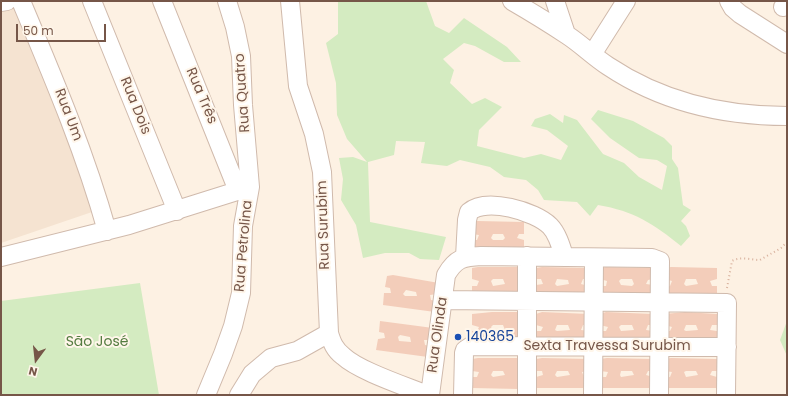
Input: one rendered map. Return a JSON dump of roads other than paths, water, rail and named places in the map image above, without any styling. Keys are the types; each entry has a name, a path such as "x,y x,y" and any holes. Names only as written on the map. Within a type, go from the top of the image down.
{"street":[{"path":"1,2 7,1"},
{"name":"Rua Um","path":"21,1 65,104 92,177 107,231"},
{"name":"Rua Dois","path":"92,1 177,211"},
{"name":"Rua Três","path":"162,1 244,189"},
{"name":"Rua Quatro","path":"227,1 242,56 244,189"},
{"name":"Rua Surubim","path":"290,1 298,86 314,134 322,172 329,333 331,342 344,358 358,366 427,395"},
{"path":"512,1 566,34 593,53 607,66 630,79 683,102 731,113 787,116"},
{"path":"555,1 566,34"},
{"path":"593,53 626,1"},
{"path":"729,1 733,8 740,14 787,44"},
{"path":"1,256 107,231 177,211 244,189"},
{"name":"Rua Petrolina","path":"206,395 228,340 241,293 244,189"},
{"path":"564,256 560,243 550,226 533,214 512,208 490,207 477,208 469,212 467,220 465,257 564,256 594,258 652,258 660,261 660,395"},
{"path":"527,395 528,256"},
{"name":"Rua Olinda","path":"430,395 446,275 458,260 465,257"},
{"path":"593,395 594,258"},
{"path":"443,300 727,303 726,395"},
{"path":"239,395 252,374 271,358 297,351 329,333"},
{"name":"Sexta Travessa Surubim","path":"463,395 465,350 471,346 527,345 727,347"}],"place":[{"name":"140365","path":"458,337"}],"park label":[{"name":"São José","path":"97,342"}]}
